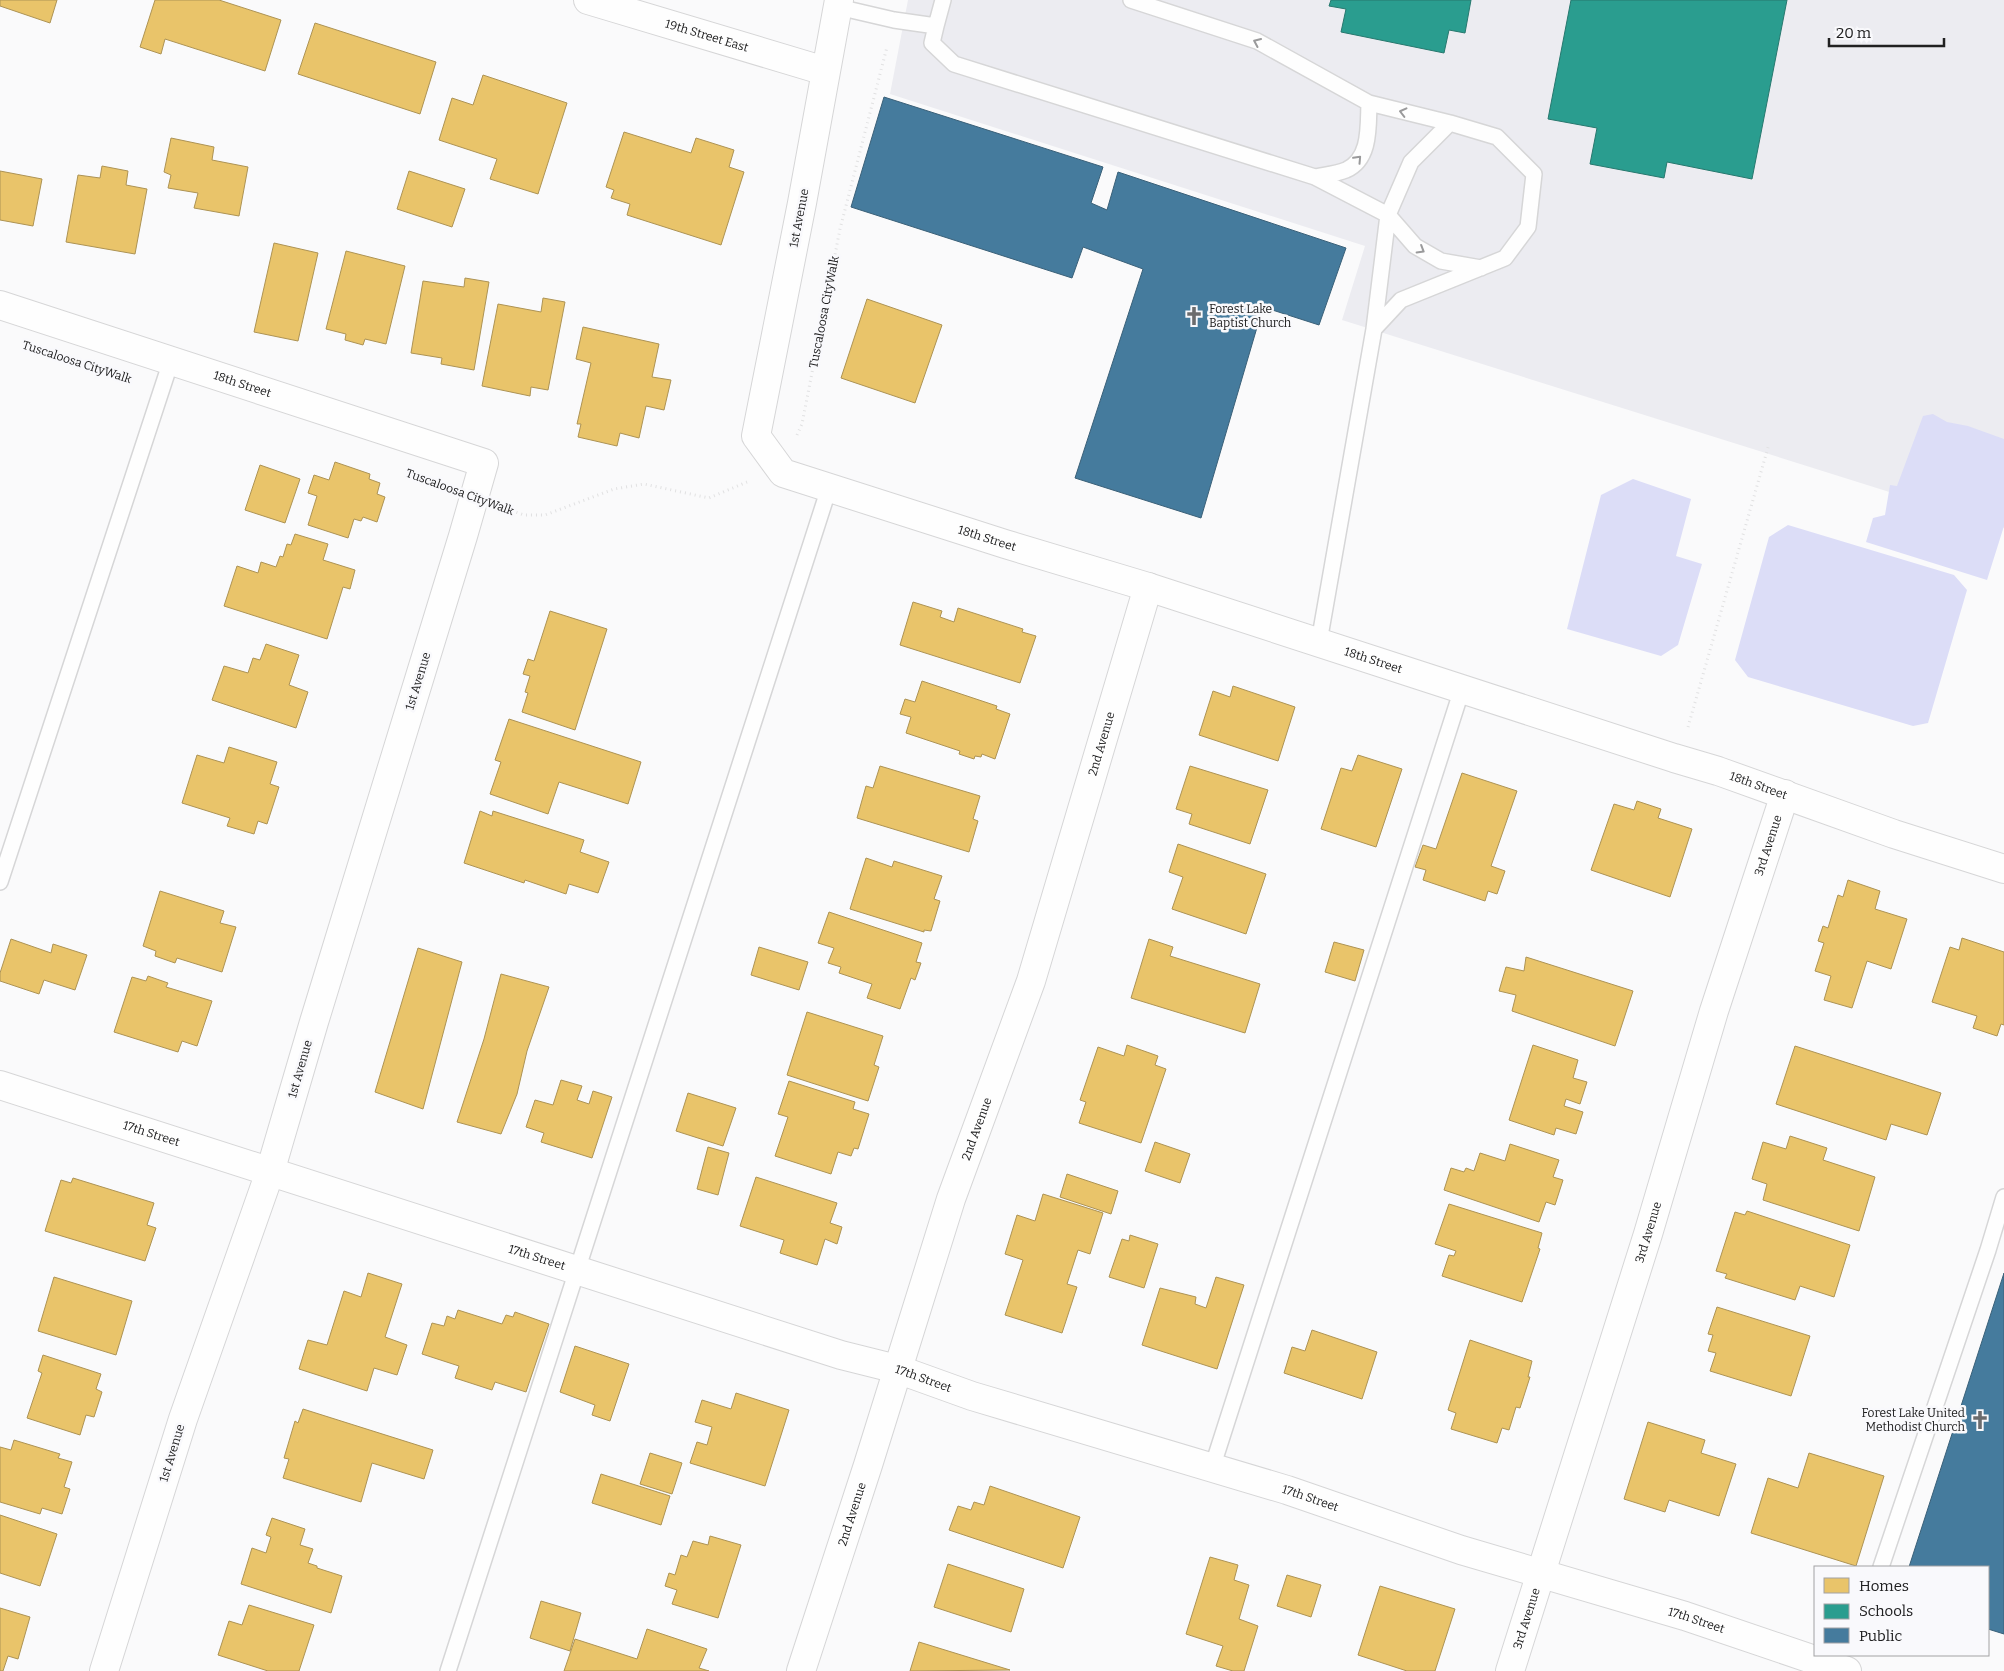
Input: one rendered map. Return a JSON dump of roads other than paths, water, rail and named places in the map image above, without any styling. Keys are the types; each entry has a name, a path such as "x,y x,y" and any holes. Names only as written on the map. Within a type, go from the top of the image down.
{"street":[{"name":"19th Street East","path":"588,0 826,70"},
{"name":"1st Avenue","path":"756,436 839,3"},
{"name":"18th Street","path":"0,305 484,463"},
{"name":"18th Street","path":"756,436 783,473 1148,587 1718,771 1894,834 2004,868"},
{"name":"1st Avenue","path":"104,1671 183,1419 270,1172 484,463"},
{"name":"2nd Avenue","path":"801,1671 951,1199 1031,981 1148,587"},
{"name":"3rd Avenue","path":"1510,1671 1648,1234 1714,1011 1785,794"},
{"name":"17th Street","path":"0,1086 840,1356 897,1369 972,1396 1287,1490 1461,1550 1685,1616 1849,1671"}],"lane":[{"path":"943,0 932,43 954,64 1315,177 1388,215 1415,246 1441,261 1480,268"},
{"path":"1131,0 1256,41 1369,104 1450,123 1497,137 1534,174 1528,227 1505,258 1401,300 1374,329"},
{"path":"839,3 894,20 936,26"},
{"path":"1315,177 1347,170 1363,155 1368,131 1369,104"},
{"path":"1319,642 1374,329 1388,215 1411,162 1450,123"},
{"path":"0,882 171,361"},
{"path":"448,1671 829,488"},
{"path":"1212,1468 1462,689"},
{"path":"1881,1566 1985,1259 2004,1197"},
{"path":"1849,1671 1855,1656"}],"place":[{"name":"Forest Lake Baptist Church","path":"1194,316"},
{"name":"Forest Lake United Methodist Church","path":"1980,1420"}]}
